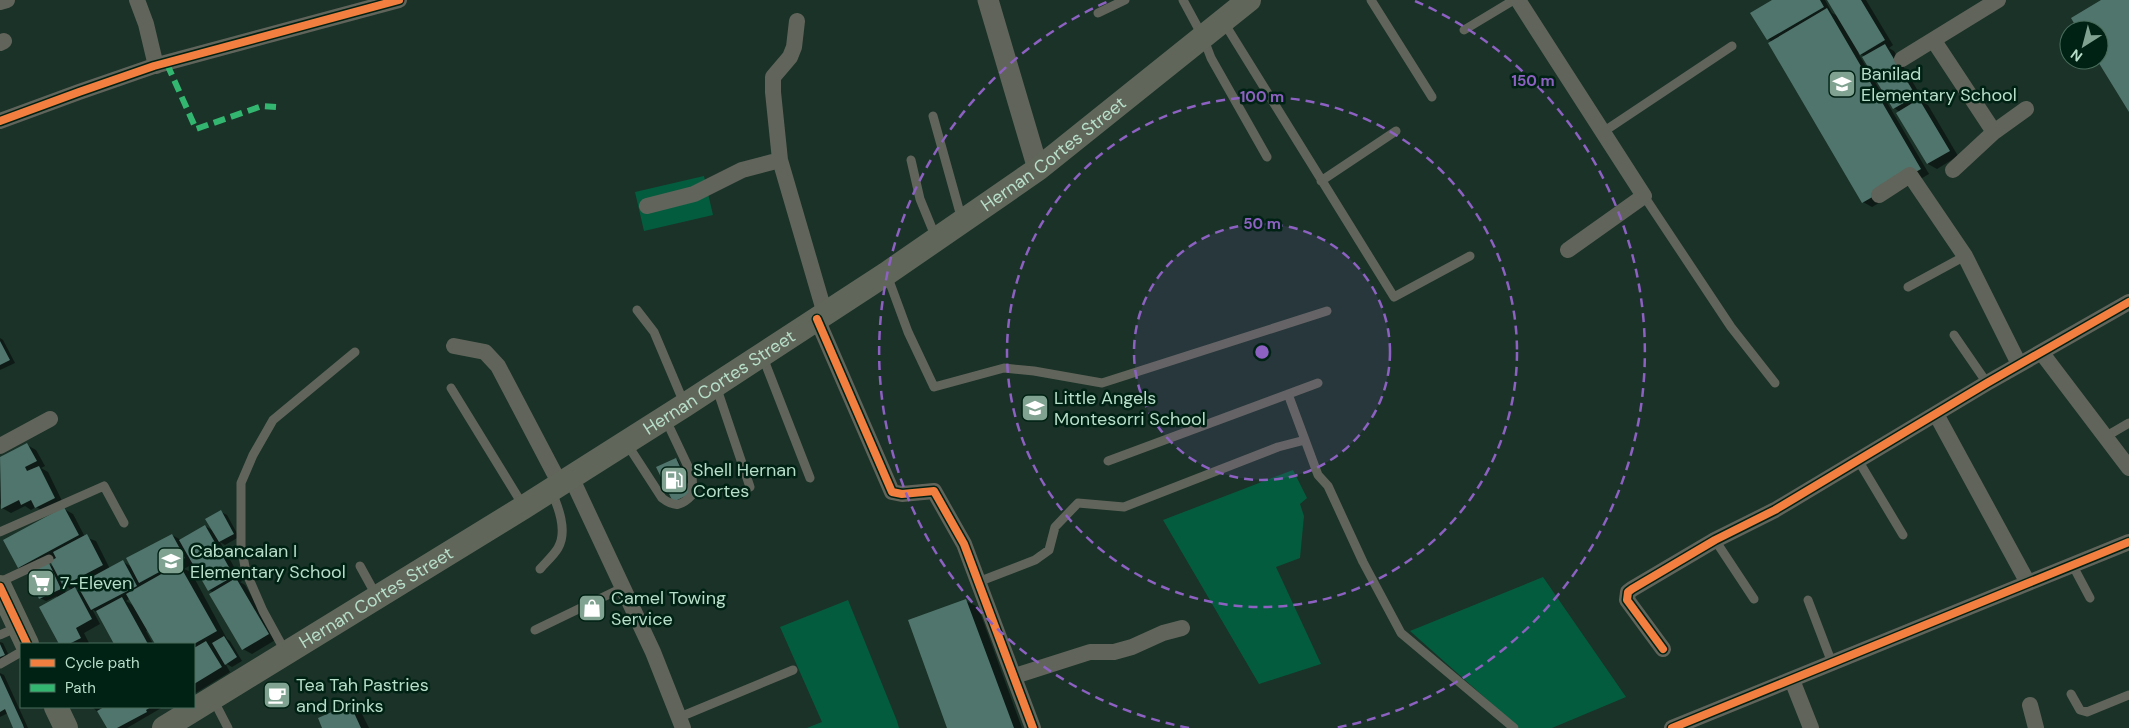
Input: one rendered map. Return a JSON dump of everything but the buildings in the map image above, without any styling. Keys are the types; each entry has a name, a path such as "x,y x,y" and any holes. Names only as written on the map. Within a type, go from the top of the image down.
{"main road":[{"name":"Hernan Cortes Street","path":"164,728 561,484 886,274 1038,169 1249,0"},
{"path":"0,587 15,635"},
{"path":"56,708 66,728"}],"street":[{"path":"0,2 7,0"},
{"path":"137,0 146,24 156,66"},
{"path":"0,122 79,92 156,66 399,0"},
{"path":"988,0 1038,169"},
{"path":"1516,0 1644,196 1568,250"},
{"path":"1902,59 1998,0"},
{"path":"797,21 794,47 790,57 773,77 772,81 780,160 819,301 821,317 892,492 902,494 934,491 964,544 1034,728"},
{"path":"1934,40 1994,132"},
{"path":"1952,170 1994,132 2026,109"},
{"path":"647,206 694,194 742,170 780,160"},
{"path":"1879,195 1910,175 1965,256 2019,364"},
{"path":"1663,649 1626,600 1628,592 1715,540 1775,510 2019,364 2129,302"},
{"path":"454,346 485,352 498,366 561,484 622,588 653,652 682,725"},
{"path":"2041,352 2129,468"},
{"path":"1936,414 2028,583"},
{"path":"0,446 50,420"},
{"path":"1672,728 1704,722 1792,680 2129,542"},
{"path":"1015,676 1090,652 1114,652 1132,647 1163,633 1182,628"},
{"path":"1792,680 1811,728"},
{"path":"2030,705 2036,728"}],"lane":[{"path":"1098,13 1125,0"},
{"path":"1183,0 1203,37 1211,58 1268,157"},
{"path":"1371,0 1432,96"},
{"path":"1464,30 1516,0"},
{"path":"1223,21 1394,297 1470,256"},
{"path":"1603,132 1732,46"},
{"path":"933,116 963,221"},
{"path":"1321,181 1396,131"},
{"path":"911,160 920,199 936,239"},
{"path":"1644,196 1731,327 1775,383"},
{"path":"1908,287 1965,256"},
{"path":"886,274 908,332 934,387 1004,368 1034,371 1102,383 1327,312"},
{"path":"637,310 654,332 686,405"},
{"path":"1954,335 1987,383"},
{"path":"286,654 263,611 246,572 241,546 241,483 273,420 355,352"},
{"path":"762,355 810,478"},
{"path":"1108,461 1318,383"},
{"path":"716,385 750,487"},
{"path":"451,388 524,507"},
{"path":"1288,394 1318,475 1328,486 1363,562 1401,633 1513,728"},
{"path":"626,443 662,498 670,504 678,506 683,504 693,494 692,475 665,418"},
{"path":"2105,437 2129,423"},
{"path":"978,582 1035,560 1049,550 1055,527 1078,502 1093,506 1124,507 1278,447 1305,440"},
{"path":"1858,460 1903,535"},
{"path":"540,569 559,547 562,530 557,504 561,484"},
{"path":"0,532 104,486 124,523"},
{"path":"1715,540 1754,599"},
{"path":"0,582 49,559"},
{"path":"360,566 378,598"},
{"path":"2073,566 2090,598"},
{"path":"535,630 622,588"},
{"path":"1808,600 1832,664"},
{"path":"0,664 20,653"},
{"path":"682,725 793,670"},
{"path":"2071,694 2080,710 2087,712 2129,695"},
{"path":"213,698 228,728"}],"green space":[{"path":"704,176 713,215 644,231 635,192"},
{"path":"1293,470 1307,498 1300,504 1304,516 1300,558 1276,567 1321,664 1259,684 1163,520"},
{"path":"1543,577 1626,697 1552,728 1519,728 1410,631"},
{"path":"848,600 899,728 807,728 822,722 780,627"}],"marked path":[{"path":"167,64 196,129 262,106 276,107"}],"cycle path":[{"path":"0,121 154,66 399,0"},
{"path":"1663,649 1627,600 1628,592 1632,589 1715,540 1775,510 1987,383 2129,302"},
{"path":"817,319 892,492 902,494 934,491 964,544 1033,728"},
{"path":"1672,728 2129,542"},
{"path":"0,587 27,643"}],"place":[{"name":"Banilad Elementary School","path":"1842,84"},
{"name":"Little Angels Montesorri School","path":"1035,408"},
{"name":"Shell Hernan Cortes","path":"674,480"},
{"name":"Cabancalan I Elementary School","path":"171,561"},
{"name":"7-Eleven","path":"41,583"},
{"name":"Camel Towing Service","path":"592,608"},
{"name":"Tea Tah Pastries and Drinks","path":"277,695"}]}
